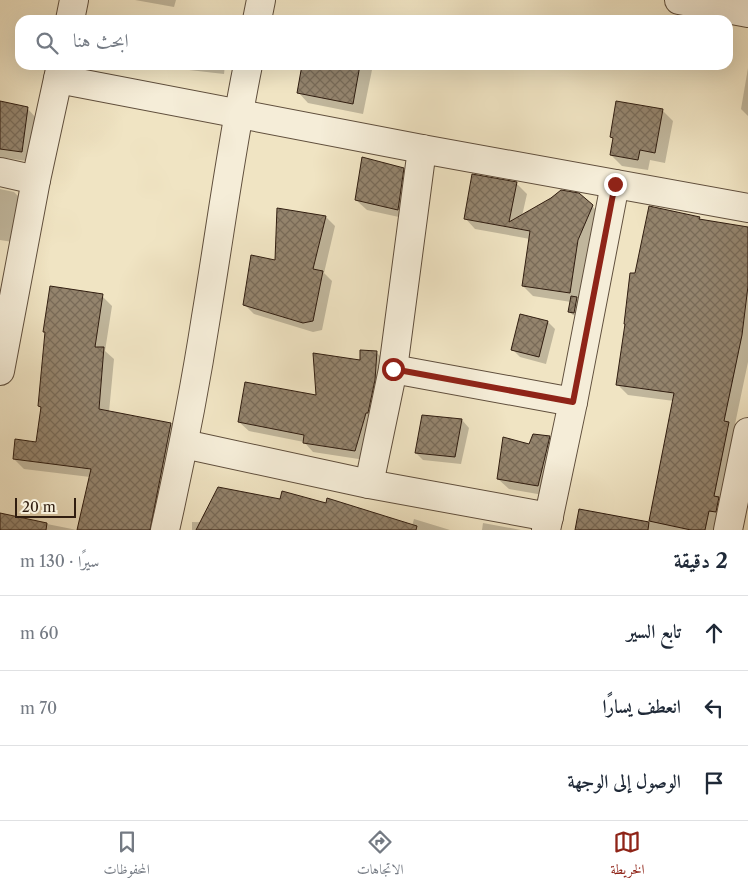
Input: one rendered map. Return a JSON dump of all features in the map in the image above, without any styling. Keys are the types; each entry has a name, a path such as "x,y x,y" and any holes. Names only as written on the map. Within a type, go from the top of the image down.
{"street":[{"path":"71,15 74,0"},
{"path":"258,15 261,0"},
{"path":"679,0 748,13"},
{"path":"165,530 184,444 238,113 247,70"},
{"path":"0,371 36,180 60,72 238,113 422,149 748,208"},
{"path":"369,484 393,369 422,149"},
{"path":"0,172 36,180"},
{"path":"184,444 547,524 573,402 615,184"},
{"path":"393,369 573,402"},
{"path":"728,530 748,432"}],"building":[{"path":"301,70 359,70 353,104 297,93"},
{"path":"0,101 28,107 22,152 0,149"},
{"path":"616,101 663,109 655,153 640,150 638,160 610,155 613,138 610,137"},
{"path":"362,157 404,168 398,210 355,200"},
{"path":"472,174 517,182 509,222 551,198 561,190 579,193 593,205 578,240 570,293 522,286 530,231 464,219"},
{"path":"649,206 700,217 699,219 748,227 748,286 742,335 724,421 729,422 714,496 719,497 716,512 709,511 705,530 691,530 649,521 674,393 616,385 630,273 635,273"},
{"path":"277,208 326,216 313,269 323,271 313,321 303,323 243,305 251,255 275,260"},
{"path":"50,286 103,294 95,347 104,347 99,409 171,423 150,530 77,530 91,469 13,459 15,439 36,442 41,407 38,406 45,332 43,332"},
{"path":"571,296 577,297 574,313 568,312"},
{"path":"520,314 548,321 539,357 511,350"},
{"path":"360,350 377,351 375,380 368,413 366,413 355,451 303,443 304,435 238,422 245,382 316,395 313,353 360,360"},
{"path":"422,415 462,419 455,457 415,453"},
{"path":"533,434 550,436 538,486 497,479 503,437 529,444"},
{"path":"218,487 280,499 282,491 326,503 327,498 417,526 416,530 196,530"},
{"path":"579,509 649,522 648,530 575,530"},
{"path":"0,513 47,523 46,530 0,530"}],"route":[{"path":"393,369 573,402 615,184"}]}
